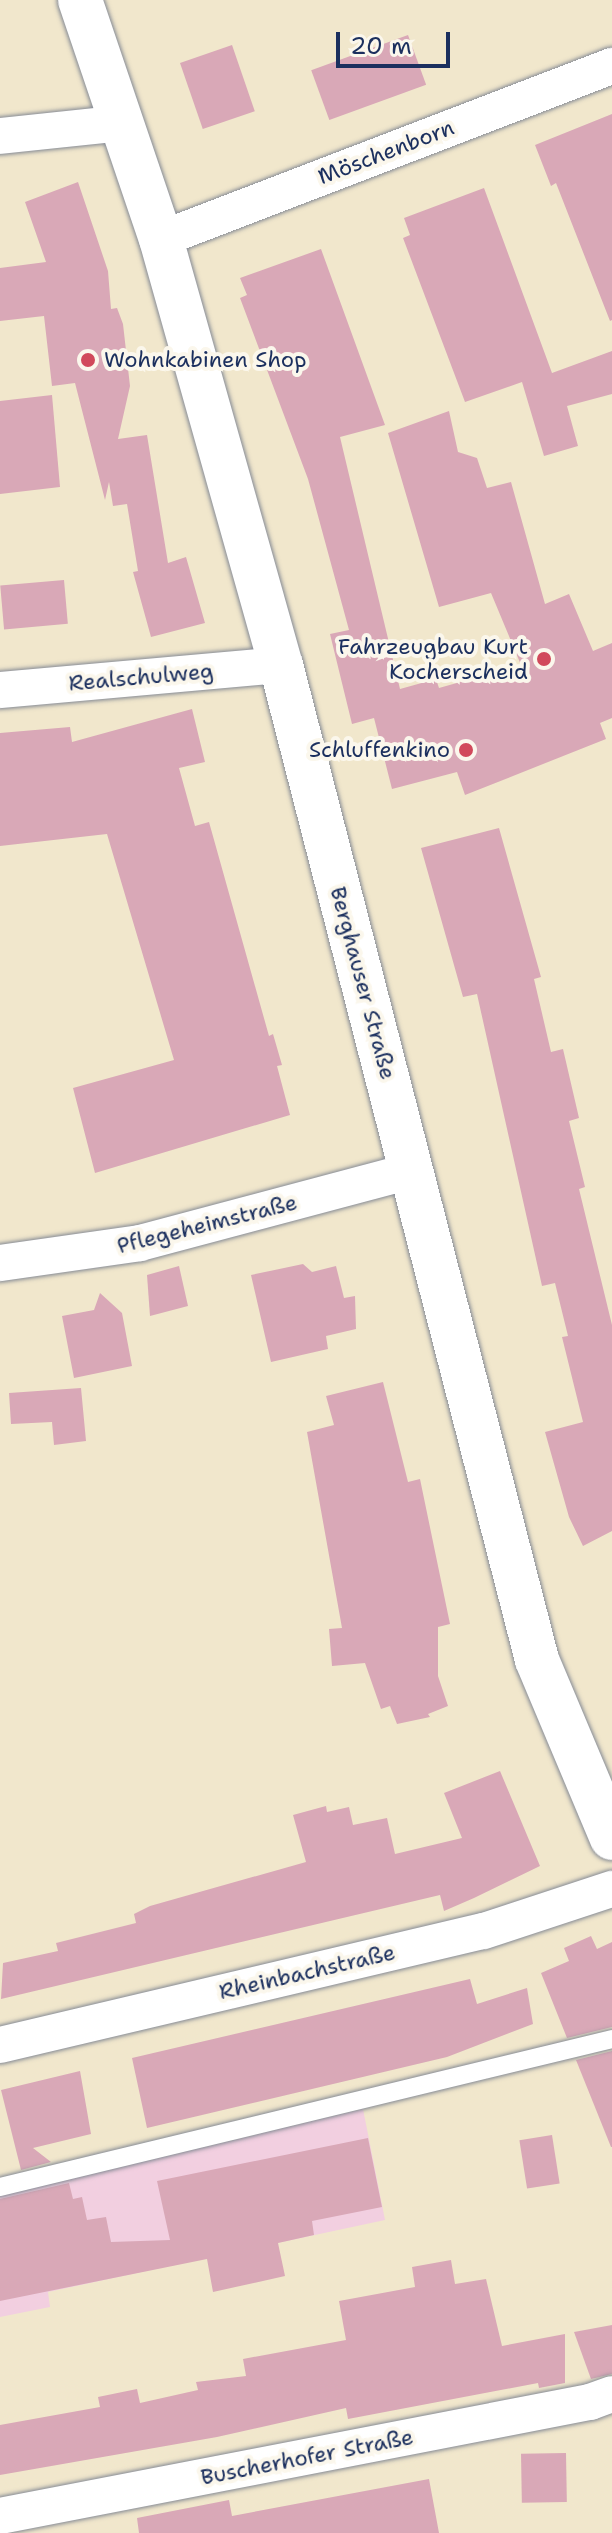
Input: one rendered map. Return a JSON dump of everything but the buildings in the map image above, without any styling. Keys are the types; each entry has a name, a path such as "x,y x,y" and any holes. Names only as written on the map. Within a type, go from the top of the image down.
{"street":[{"name":"Berghauser Straße","path":"80,0 161,239 281,665 537,1660 612,1838"},
{"name":"Möschenborn","path":"161,239 612,66"},
{"path":"0,136 123,123"},
{"name":"Realschulweg","path":"0,690 281,665"},
{"name":"Pflegeheimstraße","path":"0,1263 140,1243 411,1171"},
{"name":"Rheinbachstraße","path":"0,2045 484,1931 612,1889"},
{"name":"Buscherhofer Straße","path":"0,2516 590,2402 612,2394"}],"lane":[{"path":"0,2187 612,2039"}],"shaded area":[{"path":"363,2109 385,2220 48,2292 50,2307 0,2317 0,2196"}],"place":[{"name":"Wohnkabinen Shop","path":"88,360"},
{"name":"Fahrzeugbau Kurt Kocherscheid","path":"544,659"},
{"name":"Schluffenkino","path":"466,750"}]}
